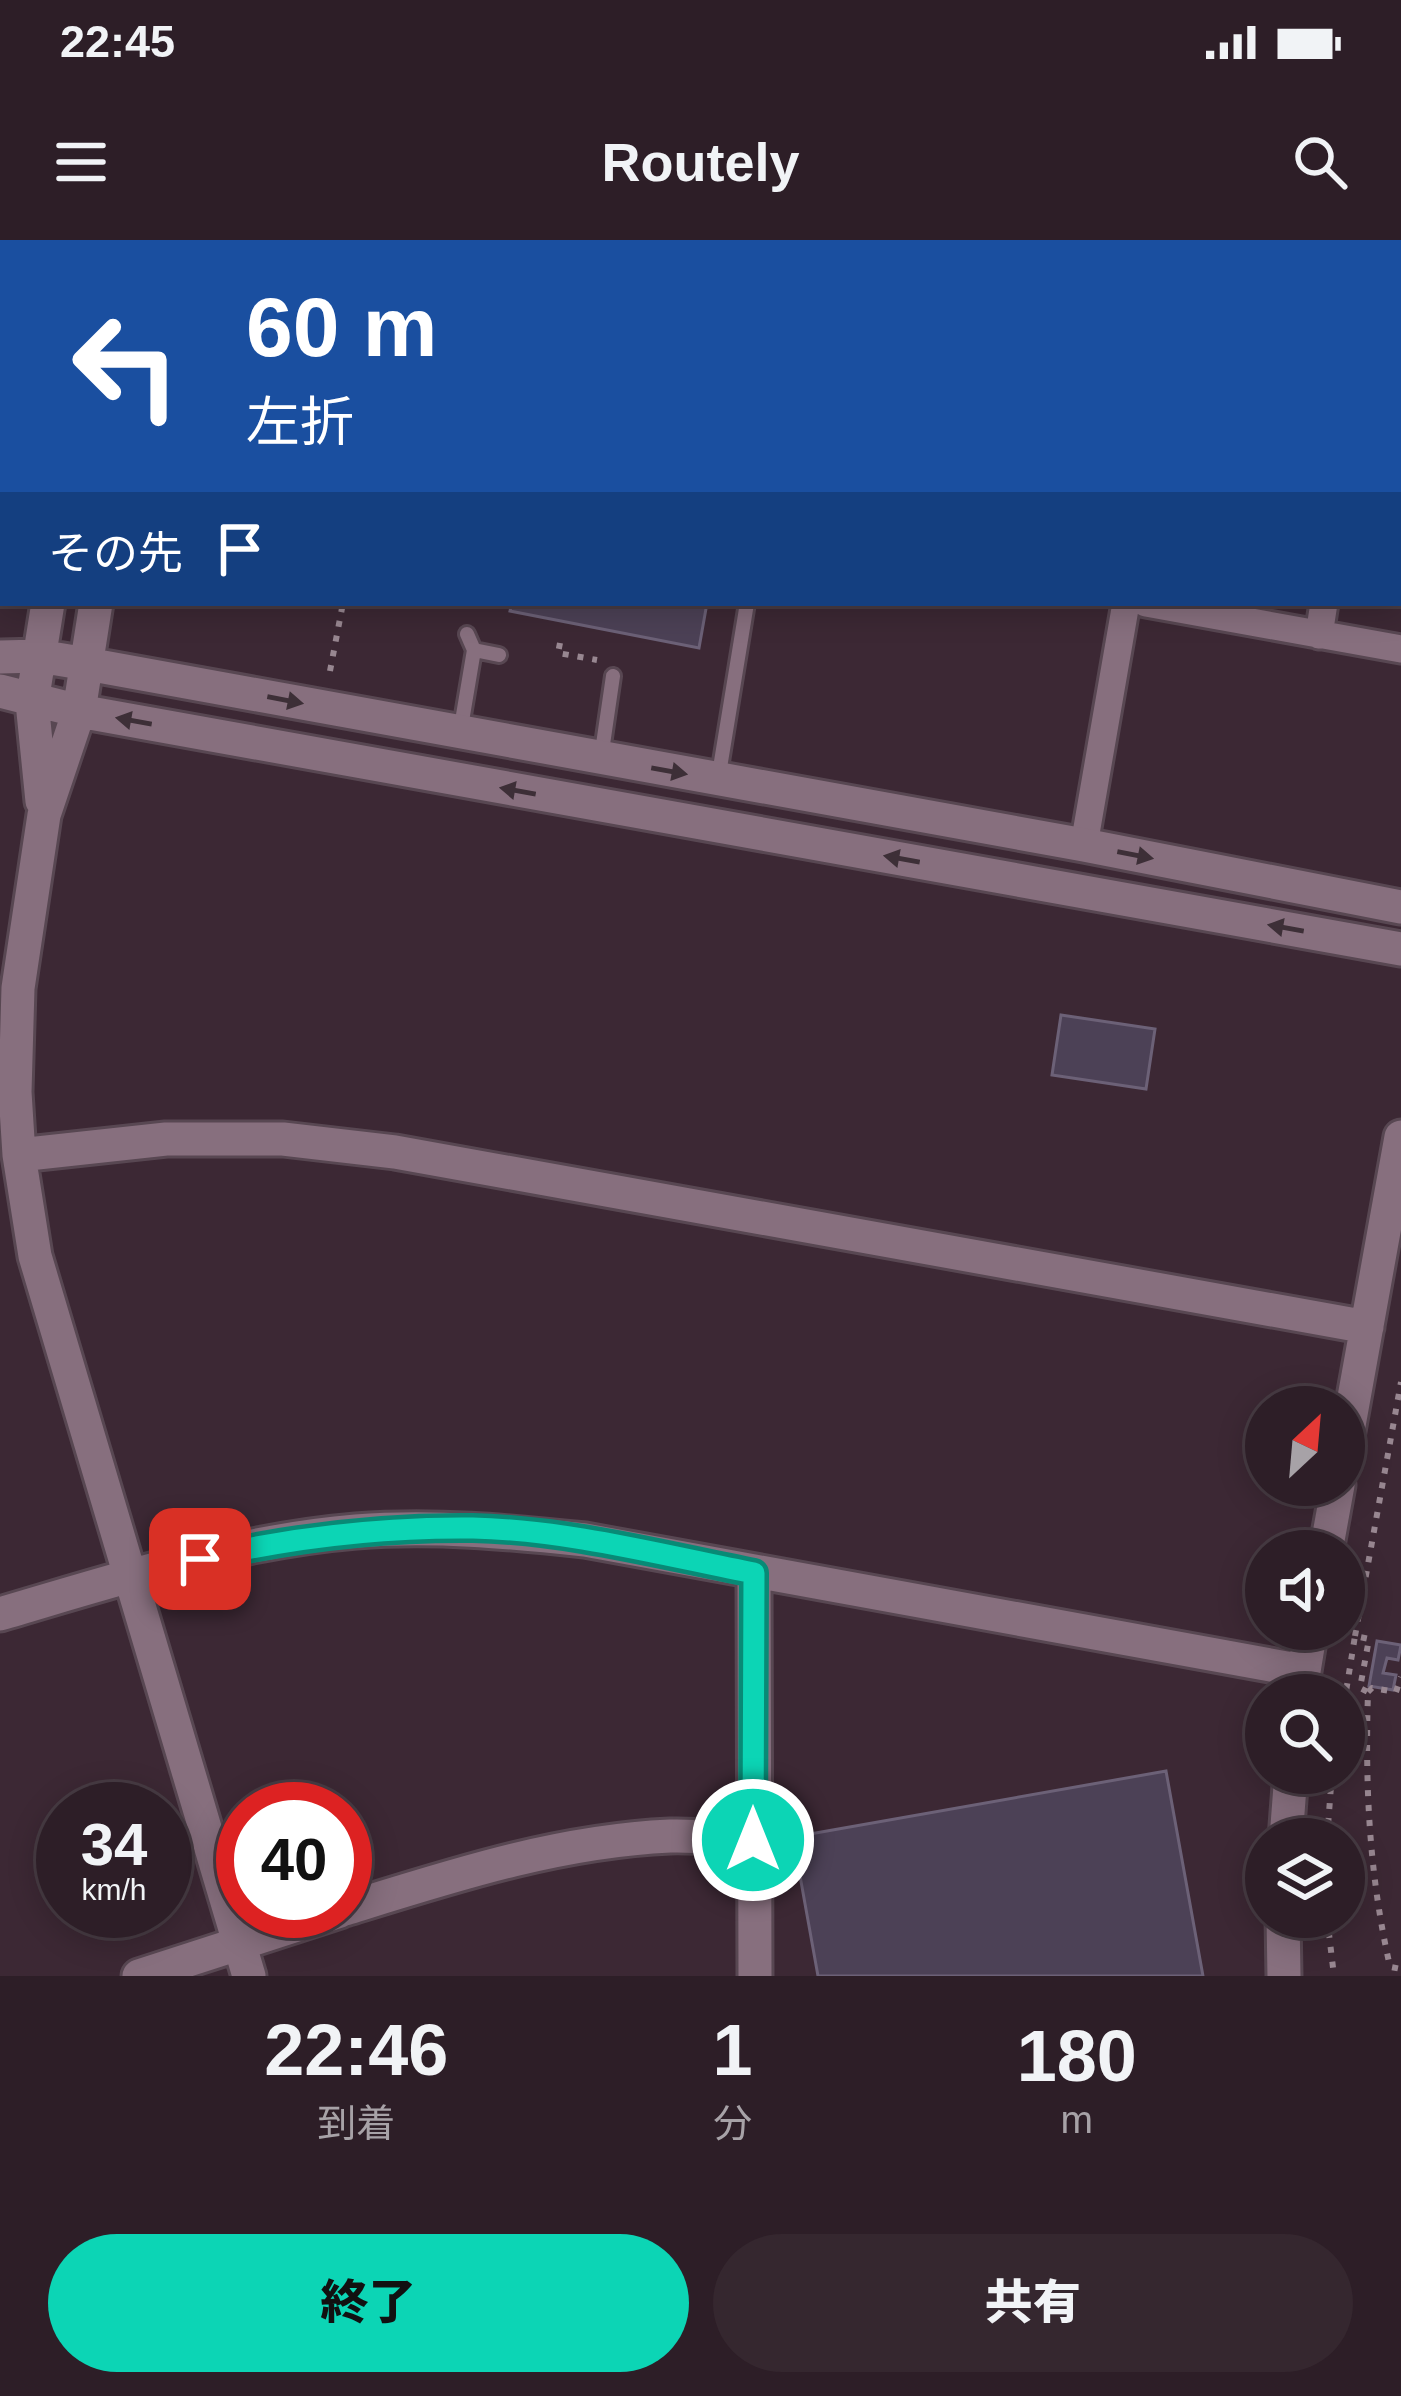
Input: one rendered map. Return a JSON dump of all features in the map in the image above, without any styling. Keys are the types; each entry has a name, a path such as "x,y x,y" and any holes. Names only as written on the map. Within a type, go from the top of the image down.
{"street":[{"path":"44,814 16,697 39,656 47,606"},
{"path":"96,606 79,711 44,814 18,988 15,1092 19,1155 35,1256 249,1976"},
{"path":"1084,844 1125,606"},
{"path":"1162,606 1401,649"},
{"path":"1319,635 1324,606"},
{"path":"0,657 39,656 87,664 1084,844 1401,907"},
{"path":"16,697 1401,949"},
{"path":"19,1155 166,1139 283,1139 395,1152 1367,1328"},
{"path":"1356,1386 1400,1153"},
{"path":"0,1614 233,1551 354,1531 476,1528 585,1540 1257,1674"},
{"path":"754,1573 755,1976"},
{"path":"372,1901 482,1866 605,1841 674,1836 753,1840"},
{"path":"139,1976 254,1938"},
{"path":"1284,1938 1285,1976"}],"lane":[{"path":"718,780 747,606"},
{"path":"460,733 474,650 467,634"},
{"path":"474,650 499,655"},
{"path":"601,758 613,676"}],"path":[{"path":"330,671 342,606"},
{"path":"560,643 558,653 597,659 595,673"},
{"path":"1365,1581 1401,1382"},
{"path":"1365,1638 1369,1639 1360,1688 1368,1692"},
{"path":"1401,1677 1396,1692 1372,1688 1368,1692 1365,1765 1373,1880 1389,1962 1401,1969"},
{"path":"1329,1938 1334,1976"}],"building":[{"path":"511,606 706,606 699,648 510,611"},
{"path":"1061,1015 1155,1029 1146,1089 1052,1075"},
{"path":"1377,1641 1401,1645 1398,1660 1387,1658 1383,1673 1396,1675 1393,1690 1369,1686"},
{"path":"1166,1771 1203,1976 818,1976 793,1837"}],"route":[{"path":"200,1559 354,1531 476,1528 585,1540 754,1573 753,1840"}]}
